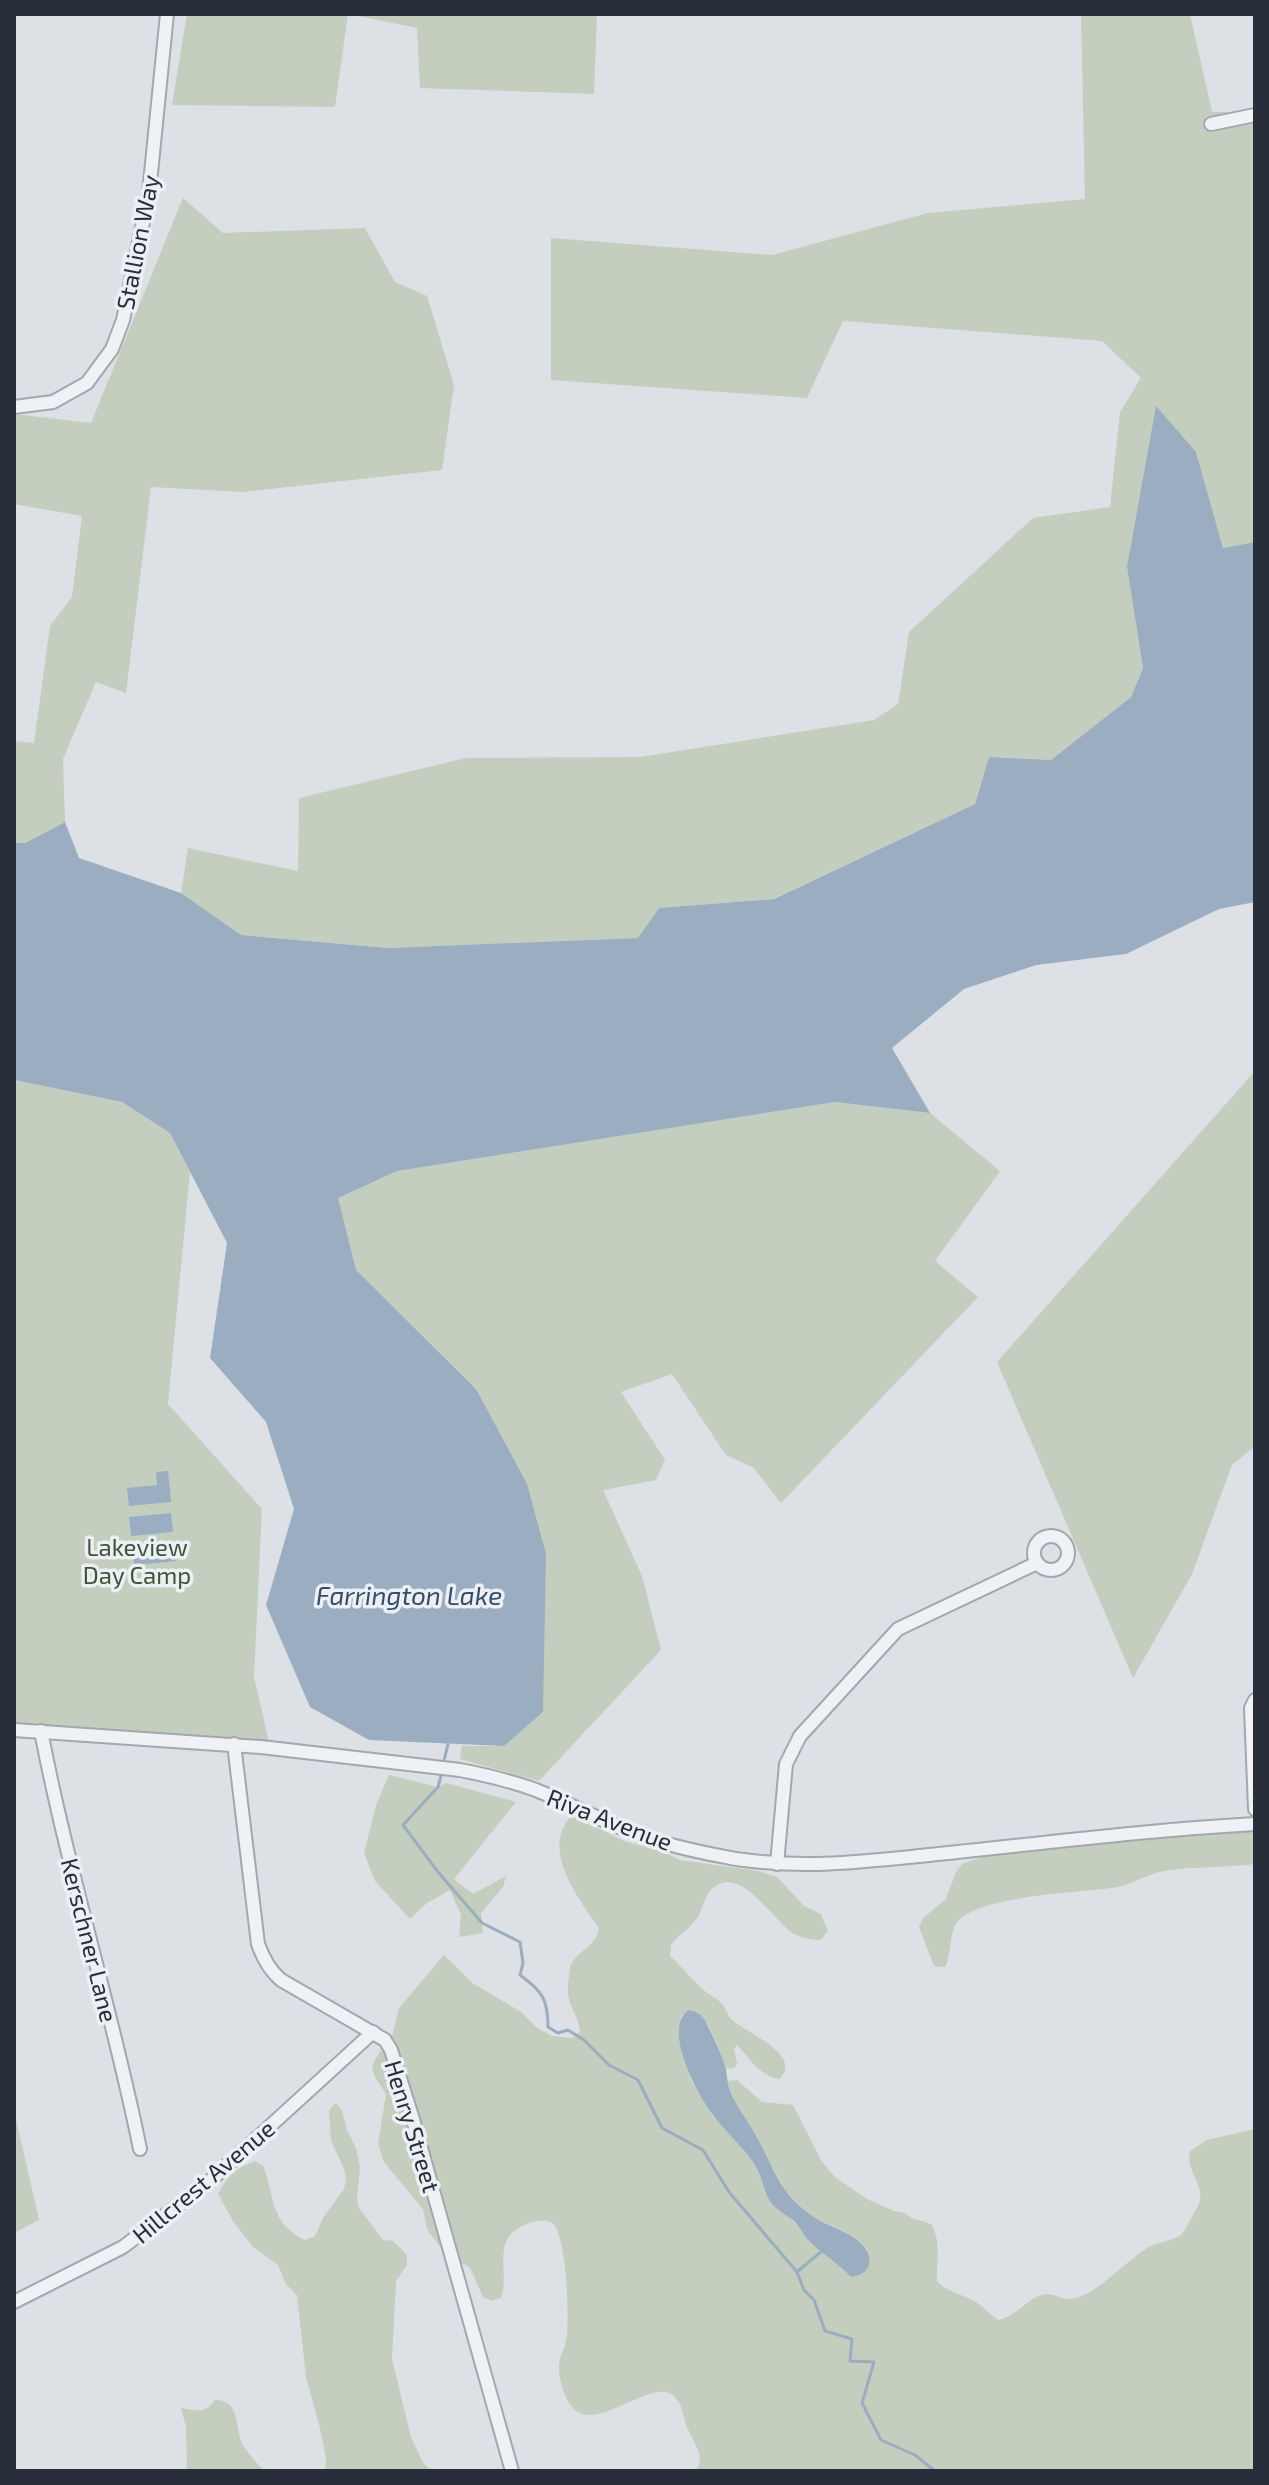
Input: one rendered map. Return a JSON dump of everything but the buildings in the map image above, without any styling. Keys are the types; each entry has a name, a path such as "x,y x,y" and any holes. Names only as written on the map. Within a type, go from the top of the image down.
{"street":[{"name":"Stallion Way","path":"14,407 53,402 87,383 112,349 123,320 149,193 167,14"},
{"path":"1211,124 1255,115"},
{"path":"777,1864 786,1764 800,1736 898,1629 1037,1563"},
{"path":"1255,1700 1251,1708 1255,1809"},
{"name":"Riva Avenue","path":"14,1730 234,1744 450,1768 528,1788 638,1835 675,1846 777,1864 861,1863 1107,1835 1255,1824"},
{"name":"Kerschner Lane","path":"41,1731 58,1818 129,2093 140,2149"},
{"name":"Henry Street","path":"234,1744 258,1944 262,1955 268,1967 281,1980 373,2032 385,2040 391,2050 512,2471"},
{"name":"Hillcrest Avenue","path":"14,2302 123,2247 211,2180 373,2032"}],"green space":[{"path":"187,14 348,14 335,107 172,105"},
{"path":"349,14 597,14 594,94 420,88 417,28"},
{"path":"1081,14 1190,14 1212,112 1255,112 1255,542 1223,548 1196,452 1127,567 1143,668 1131,697 1051,760 989,757 975,804 773,899 659,908 639,938 388,948 240,935 181,893 188,848 298,871 299,798 466,758 640,757 874,720 898,704 909,632 1033,518 1110,507 1120,412 1141,378 1102,341 843,321 807,398 551,380 551,238 772,255 928,213 1085,199"},
{"path":"183,198 223,233 365,228 395,282 427,296 454,385 442,470 242,492 151,487 126,693 96,682 63,759 65,822 25,843 14,843 14,741 34,743 50,626 72,597 82,516 14,504 14,414 91,423"},
{"path":"1255,1071 1255,1446 1232,1465 1192,1574 1133,1678 997,1362"},
{"name":"Lakeview Day Camp","path":"14,1080 122,1102 170,1133 190,1172 168,1404 262,1509 254,1677 269,1742 14,1729"},
{"path":"835,1102 930,1113 1000,1171 935,1261 978,1297 781,1503 754,1468 726,1455 672,1374 621,1392 665,1460 656,1480 603,1490 642,1576 661,1650 539,1781 460,1759 462,1746 504,1746 476,1389 356,1270 337,1198 397,1171"},
{"path":"389,1775 438,1787 446,1783 516,1802 454,1879 473,1894 506,1876 503,1887 481,1913 483,1933 459,1937 461,1915 450,1890 427,1903 410,1919 375,1881 364,1853 376,1805"},
{"path":"572,1815 624,1841 661,1851 680,1860 758,1871 777,1877 804,1906 821,1914 828,1931 821,1940 802,1937 791,1932 743,1887 722,1883 708,1893 697,1918 671,1945 670,1956 701,1988 719,2001 731,2019 770,2045 784,2061 785,2070 779,2079 772,2077 756,2066 737,2045 734,2049 737,2063 730,2069 726,2067 703,2018 689,2010 681,2017 684,2059 692,2081 713,2116 756,2166 766,2194 799,2227 807,2240 837,2262 851,2277 867,2249 843,2231 815,2218 785,2190 734,2102 727,2081 737,2080 762,2102 793,2105 822,2162 835,2177 867,2199 931,2224 937,2245 937,2281 976,2302 999,2320 1041,2295 1067,2299 1080,2297 1147,2248 1181,2235 1200,2197 1190,2165 1190,2151 1207,2140 1255,2129 1255,2471 695,2471 700,2455 682,2408 676,2398 667,2392 655,2392 599,2414 586,2415 575,2410 565,2395 559,2370 567,2335 568,2311 564,2257 556,2229 551,2222 542,2220 526,2224 513,2232 505,2244 501,2298 492,2301 483,2297 470,2268 444,2252 427,2229 423,2209 384,2162 378,2144 386,2094 372,2067 393,2033 399,2008 444,1955 472,1983 521,2012 536,2027 552,2036 573,2038 580,2032 568,1995 570,1967 594,1940 599,1929 573,1889 561,1858 559,1843"},
{"path":"1255,1829 1255,1864 1164,1871 1119,1887 1008,1900 971,1912 955,1925 945,1967 934,1966 919,1927 923,1918 946,1899 962,1864 991,1854 1032,1852 1071,1844"},
{"path":"336,2103 356,2148 360,2168 359,2208 383,2240 393,2241 407,2255 407,2265 396,2281 392,2359 411,2437 423,2463 432,2471 325,2471 320,2428 306,2377 297,2295 286,2284 278,2265 253,2247 218,2194 232,2174 254,2161 263,2165 275,2208 285,2225 305,2240 315,2236 323,2218 344,2189 346,2179 331,2141 329,2110"},
{"path":"14,2110 39,2220 14,2233"},
{"path":"215,2400 229,2404 233,2409 243,2445 264,2471 187,2471 186,2427 181,2408 200,2410 208,2408"}],"water":[{"name":"Farrington Lake","path":"1156,406 1196,452 1223,548 1255,542 1255,902 1219,909 1126,954 1036,965 964,989 892,1048 930,1113 835,1102 397,1171 338,1198 356,1270 476,1389 527,1484 546,1554 543,1712 504,1746 369,1740 310,1707 266,1605 294,1509 266,1422 210,1358 227,1243 170,1133 122,1102 14,1080 14,843 25,843 65,822 79,858 181,893 241,935 388,948 638,938 659,908 774,899 975,804 989,757 1051,760 1131,697 1143,668 1127,567"},
{"path":"168,1471 171,1502 129,1506 127,1488 157,1485 156,1472"},
{"path":"171,1513 173,1532 131,1536 129,1517"},
{"path":"174,1543 176,1561 134,1565 132,1547"},
{"path":"689,2010 699,2014 706,2022 725,2065 732,2095 785,2190 813,2216 865,2248 869,2264 863,2273 851,2277 809,2241 794,2221 774,2206 753,2162 707,2106 691,2078 680,2046 681,2019"}],"waterway":[{"path":"443,1765 448,1744"},
{"path":"442,1772 438,1787 403,1825 482,1923 520,1942 523,1963 520,1975 542,1996 547,2009 548,2027 558,2033 568,2030 584,2040 609,2065 638,2080 662,2128 703,2150 729,2192 797,2272 804,2290 814,2300 825,2331 852,2339 850,2361 874,2362 862,2403 881,2440 915,2455 935,2471"},
{"path":"798,2271 822,2251"}]}
